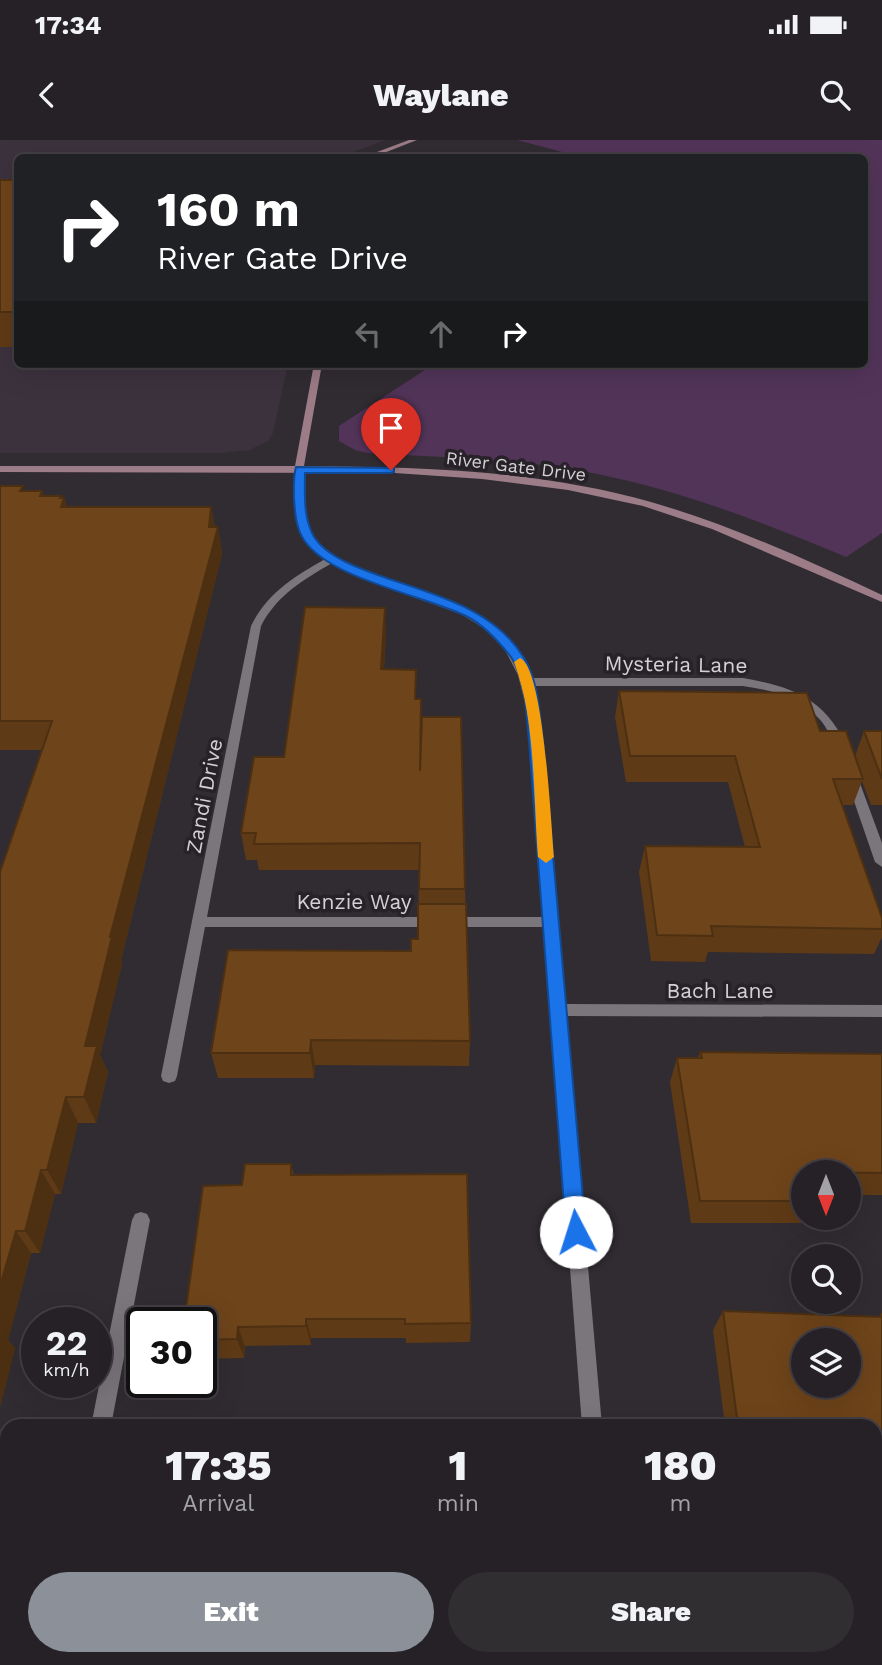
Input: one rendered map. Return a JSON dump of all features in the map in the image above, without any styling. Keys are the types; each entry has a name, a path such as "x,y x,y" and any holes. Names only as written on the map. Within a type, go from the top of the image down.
{"street":[{"path":"375,154 414,140"},
{"path":"317,368 299,469 300,517 309,539 332,559 365,576 434,598 475,616 505,642 519,659 528,682 534,715 591,1419"},
{"name":"River Gate Drive","path":"0,469 299,469 491,475 612,496 732,531 882,598"},
{"name":"Zandi Drive","path":"169,1076 256,625 268,603 278,593 332,559"},
{"name":"Mysteria Lane","path":"528,682 743,682 797,695 823,715 838,737 882,862"},
{"name":"Kenzie Way","path":"199,922 551,922"},
{"name":"Bach Lane","path":"558,1010 882,1011"},
{"path":"103,1419 141,1220"}],"shaded area":[{"path":"0,140 386,140 347,154 14,154 14,368 287,368 273,433 268,441 249,450 220,453 0,453"},
{"path":"517,140 882,140 882,533 846,557 741,515 633,482 534,464 367,453 339,441 339,426 428,368 868,368 868,154 570,154"}],"building":[{"path":"0,180 14,180 14,312 0,312"},
{"path":"0,486 23,486 20,491 42,491 40,496 61,496 60,498 64,498 61,507 211,507 209,527 218,527 110,937 85,1046 97,1046 84,1097 66,1097 47,1170 41,1170 25,1231 16,1231 0,1286 0,872 52,721 0,721"},
{"path":"305,607 385,608 381,669 416,670 415,699 421,699 420,771 422,717 461,717 465,889 419,889 420,843 254,844 256,833 241,833 254,757 284,757"},
{"path":"619,691 807,693 820,731 846,731 863,779 833,779 882,918 882,929 711,926 713,936 657,935 645,846 760,847 735,756 630,756"},
{"path":"864,731 882,731 882,779"},
{"path":"418,904 466,904 470,1041 311,1040 310,1053 211,1053 228,950 411,951 411,939 418,939"},
{"path":"700,1052 882,1054 882,1173 861,1173 861,1160 791,1160 791,1201 700,1201 677,1058 702,1058"},
{"path":"245,1164 291,1164 291,1175 467,1174 471,1323 405,1324 405,1319 306,1319 306,1326 238,1327 237,1339 217,1340 217,1307 186,1307 203,1186 242,1185"},
{"path":"723,1311 882,1317 882,1419 737,1419"}],"slow traffic":[{"path":"520,662 528,682 534,715 546,857"}],"route":[{"path":"391,470 299,469 300,517 309,539 332,559 375,580 434,598 475,616 505,642 519,659 528,682 534,715 576,1232"}]}
